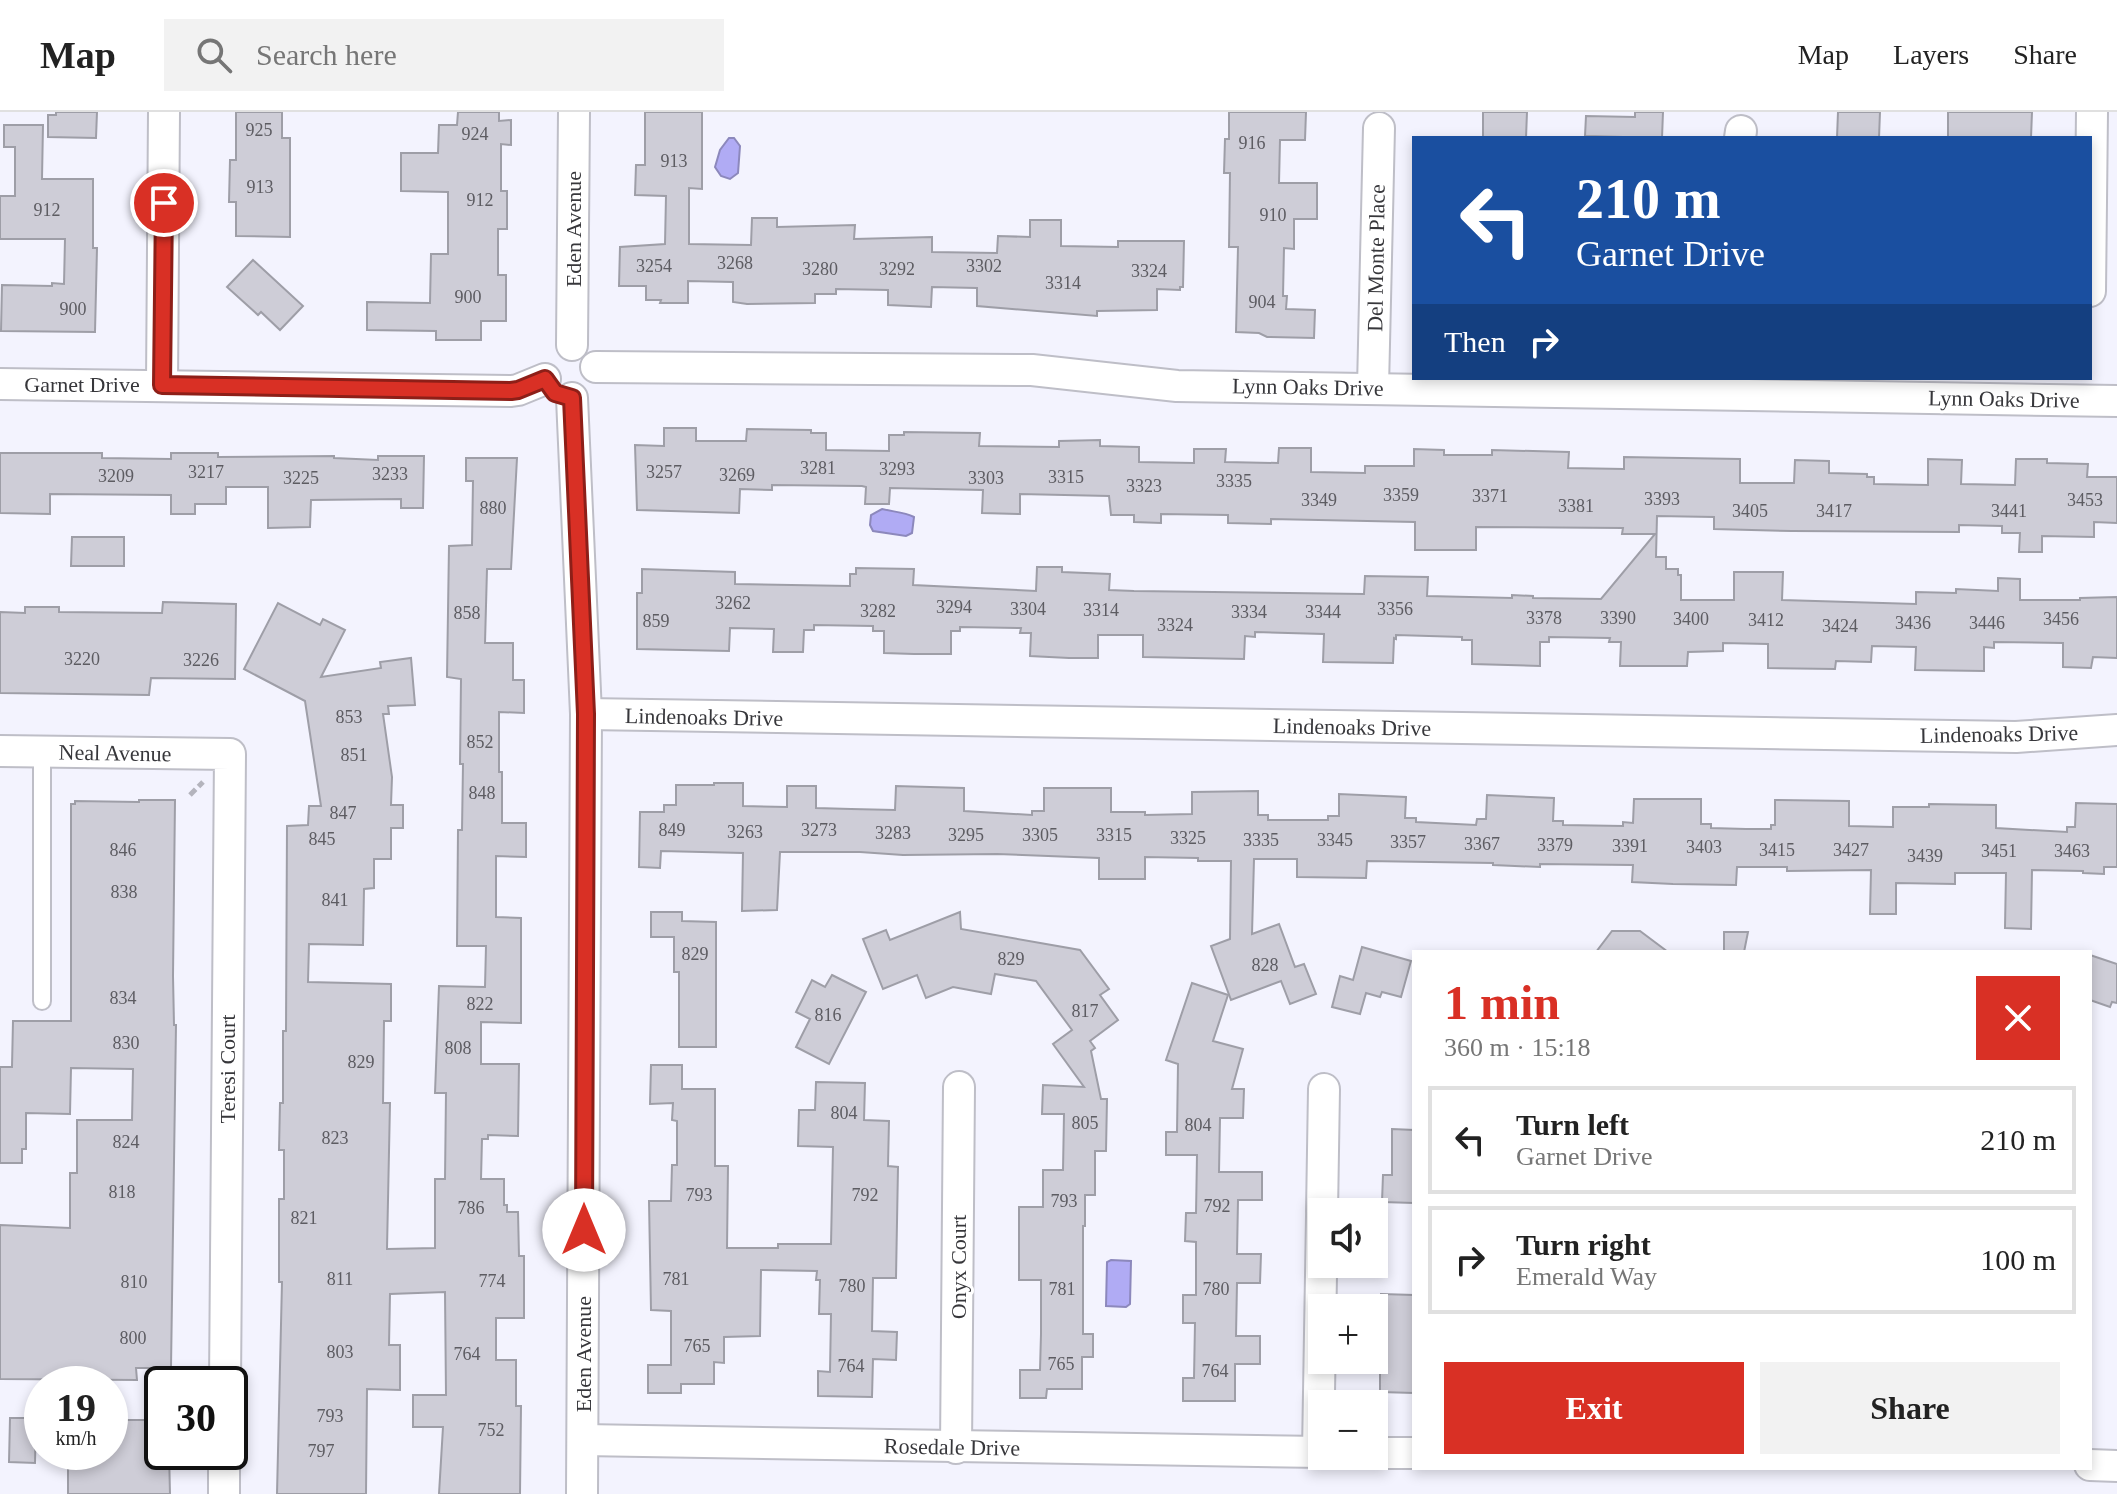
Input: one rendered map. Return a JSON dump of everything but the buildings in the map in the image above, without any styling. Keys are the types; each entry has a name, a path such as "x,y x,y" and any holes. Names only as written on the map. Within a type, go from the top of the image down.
{"street":[{"path":"162,385 164,112"},
{"name":"Eden Avenue","path":"572,345 574,112"},
{"path":"2092,112 2092,136"},
{"name":"Del Monte Place","path":"1373,387 1379,128"},
{"path":"572,345 587,352 596,367 593,384 580,396 572,398 555,393 545,379 549,355 564,346 572,345"},
{"name":"Lynn Oaks Drive","path":"596,367 1032,370 1177,386 1734,387 2098,393"},
{"name":"Garnet Drive","path":"0,384 511,391 545,379"},
{"name":"Eden Avenue","path":"572,398 586,714 582,1494"},
{"name":"Lindenoaks Drive","path":"586,714 2016,737 2117,730"},
{"name":"Neal Avenue","path":"0,751 230,754"},
{"name":"Teresi Court","path":"225,1366 230,754"},
{"name":"Onyx Court","path":"956,1448 959,1087"},
{"path":"1322,1198 1324,1089"},
{"path":"1321,1278 1321,1390"},
{"name":"Rosedale Drive","path":"583,1440 1308,1452"},
{"path":"1388,1453 1412,1453"},
{"path":"2092,1465 2117,1466"},
{"path":"224,1470 224,1494"}],"lane":[{"path":"42,751 42,1001"}],"shaded area":[{"path":"729,138 734,138 740,146 738,173 730,179 721,176 715,167 720,150"},
{"path":"882,509 914,517 912,533 906,536 873,531 871,515"},
{"path":"1131,1261 1130,1304 1126,1307 1106,1306 1107,1262"}],"route":[{"path":"164,203 162,385 511,391 545,379 555,393 572,398 586,714 584,1230"}]}
